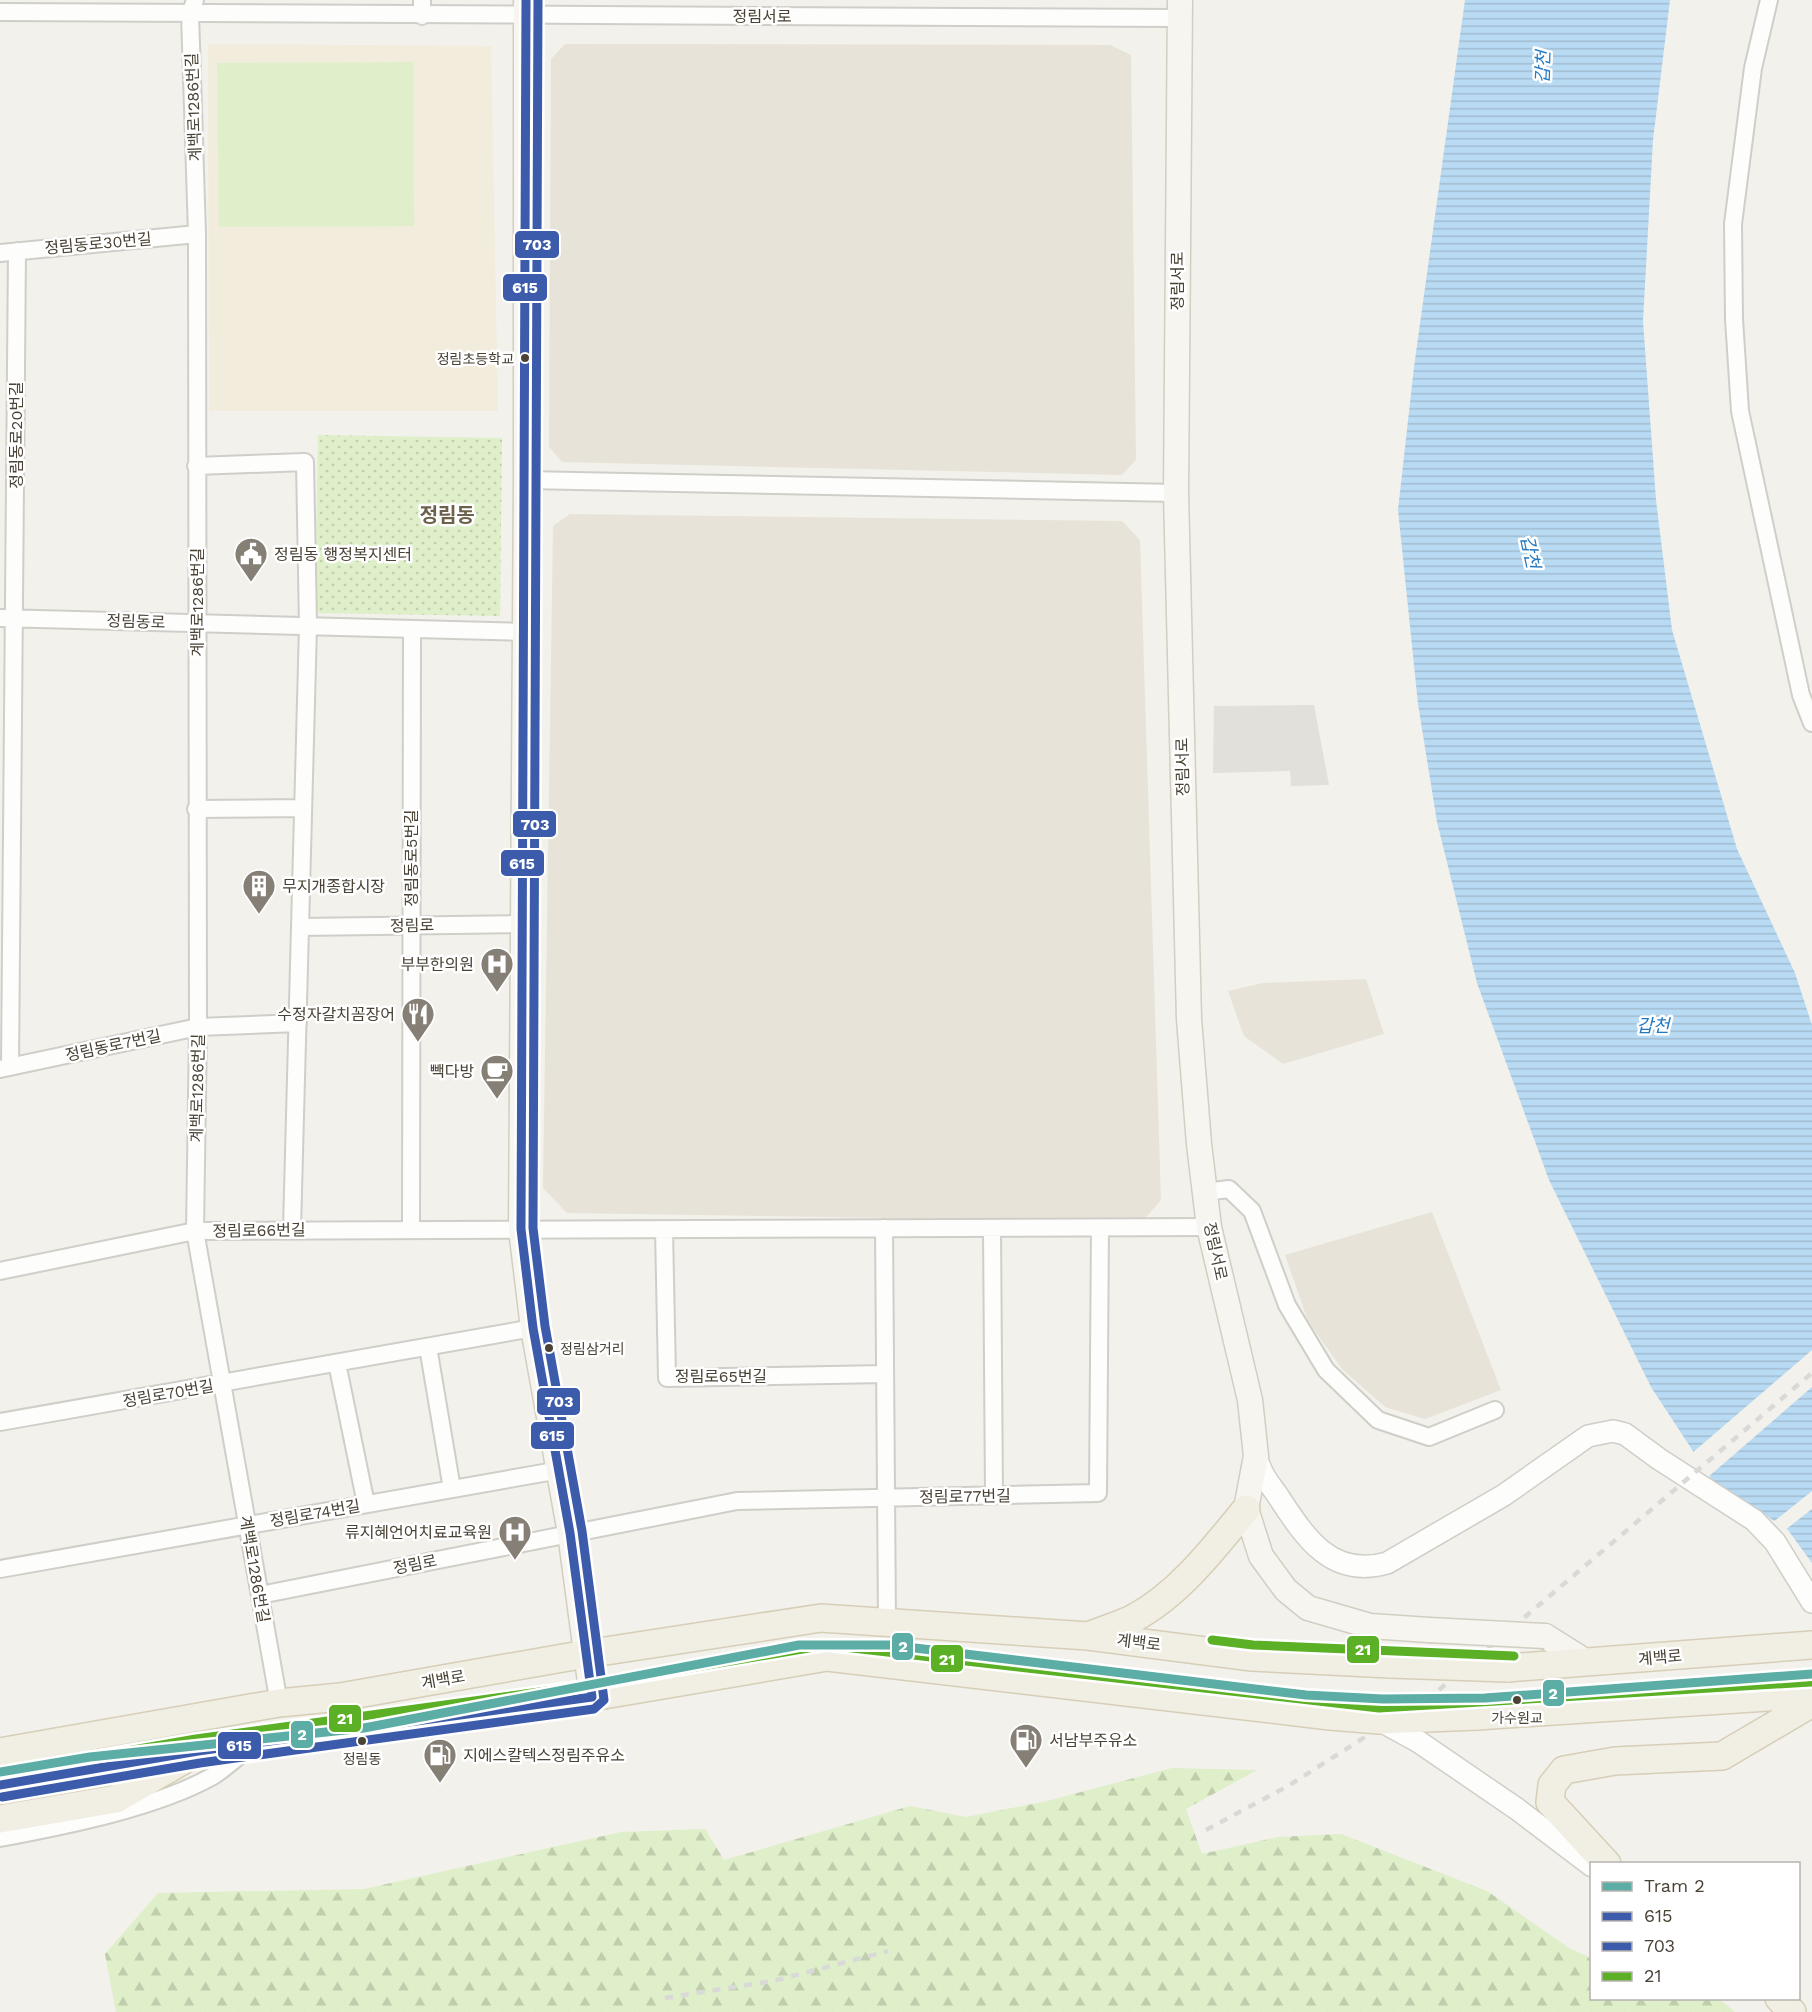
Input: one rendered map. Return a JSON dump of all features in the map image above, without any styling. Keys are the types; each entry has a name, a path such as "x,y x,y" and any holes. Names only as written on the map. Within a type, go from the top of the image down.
{"main road":[{"path":"526,7 526,480 521,1229 533,1328 560,1470 592,1697"},
{"name":"정림서로","path":"1179,9 1176,493 1189,1019 1209,1227 1250,1400 1256,1456 1246,1509"},
{"path":"1246,1509 1261,1556 1286,1590 1308,1608 1370,1626 1545,1636 1588,1663"},
{"path":"1088,1636 1135,1617 1180,1584 1218,1544 1246,1509"},
{"name":"계백로","path":"0,1752 279,1703 340,1697 586,1654 821,1618 1088,1636 1252,1657 1507,1668 1812,1645"},
{"path":"0,1785 198,1751 251,1746 592,1697 827,1657 1379,1720 1803,1702"},
{"path":"1606,1862 1550,1802 1552,1785 1564,1770 1615,1761 1722,1756 1803,1702"},
{"path":"0,1819 116,1799 198,1751"},
{"path":"1781,2000 1792,2012"}],"street":[{"path":"1769,0 1753,68 1733,224 1734,319 1740,411 1801,695 1812,723"},
{"name":"정림서로","path":"0,12 193,7 1179,9"},
{"name":"계백로1286번길","path":"193,7 197,234 198,1027 195,1231 279,1703"},
{"name":"정림동로30번길","path":"8,252 197,234"},
{"name":"정림동로20번길","path":"5,1068 8,252"},
{"path":"196,466 305,462 308,626 292,1229"},
{"path":"526,480 1176,493"},
{"name":"정림동로","path":"8,618 525,632"},
{"name":"정림동로5번길","path":"411,1230 412,629"},
{"path":"196,809 303,808"},
{"name":"정림로","path":"300,927 524,924"},
{"name":"정림동로7번길","path":"5,1068 198,1027 298,1023"},
{"path":"1205,1192 1229,1189 1252,1211 1287,1305 1320,1361 1326,1370 1378,1420 1429,1437 1495,1410"},
{"path":"521,1229 1209,1227"},
{"path":"884,1228 887,1623"},
{"path":"992,1228 994,1495"},
{"name":"정림로77번길","path":"570,1533 738,1501 1098,1493 1100,1228"},
{"name":"정림로66번길","path":"0,1271 195,1231 521,1229"},
{"name":"정림로65번길","path":"664,1229 667,1378 885,1374"},
{"name":"정림로70번길","path":"0,1422 533,1328"},
{"path":"428,1347 453,1489"},
{"path":"337,1363 366,1504"},
{"path":"1256,1456 1263,1477 1295,1525 1311,1542 1327,1555 1345,1564 1367,1569 1387,1563 1504,1495 1588,1436 1613,1431 1625,1434 1659,1460 1754,1520 1775,1542 1812,1602"},
{"name":"정림로74번길","path":"0,1569 560,1470"},
{"name":"정림로","path":"260,1595 570,1533"},
{"path":"1379,1720 1419,1742 1517,1809 1590,1864"},
{"path":"0,1838 98,1817 169,1795 214,1775 251,1746"},
{"path":"1765,2000 1777,2012"}],"shaded area":[{"name":"정림초등학교","path":"208,44 491,46 498,411 209,411"},
{"path":"565,44 1110,45 1131,55 1136,460 1122,475 562,462 549,447 551,59"},
{"path":"570,514 1122,521 1140,540 1161,1200 1142,1222 567,1213 543,1188 553,526"},
{"path":"1314,705 1329,785 1291,786 1290,771 1213,773 1214,706"},
{"path":"1366,979 1384,1034 1283,1064 1244,1036 1228,991 1263,983"},
{"path":"1432,1212 1501,1390 1425,1419 1385,1407 1342,1369 1308,1321 1285,1255"}],"green space":[{"path":"413,62 414,226 219,227 217,63"},
{"path":"318,435 502,438 500,616 315,613"},
{"path":"1172,1768 1257,1770 1186,1809 1202,1854 1278,1837 1341,1834 1487,1891 1569,1948 1590,1958 1590,2000 1720,2000 1735,2012 116,2012 105,1954 158,1893 364,1889 621,1832 705,1829 724,1860 910,1806 966,1817 1043,1802"}],"water":[{"name":"갑천","path":"1465,0 1670,0 1653,140 1643,321 1656,500 1672,630 1737,849 1795,973 1812,1025 1812,1563 1788,1530 1712,1480 1651,1387 1549,1180 1477,983 1437,822 1418,704 1398,510 1414,367"}],"pier":[{"path":"1812,1350 1812,1387 1707,1478 1691,1454"},
{"path":"1812,1491 1812,1509 1784,1531 1772,1523"}],"railway":[{"path":"1206,1830 1288,1786 1439,1690 1812,1373"},
{"path":"665,1998 773,1981 888,1951"}],"tram line":[{"name":"2","path":"0,1772 90,1757 364,1728 799,1645 890,1645 1306,1695 1383,1699 1485,1698 1812,1674"}],"transit line":[{"name":"615","path":"0,1785 198,1751 592,1697 570,1533 533,1328 521,1229 526,0"},
{"name":"703","path":"2,1797 200,1763 594,1709 604,1700 582,1531 545,1326 533,1228 538,0"},
{"name":"21","path":"1212,1640 1253,1645 1514,1656"},
{"name":"21","path":"0,1773 196,1739 590,1685 826,1645 1379,1708 1811,1682"}],"place":[{"name":"정림초등학교","path":"525,358"},
{"name":"정림동 행정복지센터","path":"251,583"},
{"name":"무지개종합시장","path":"259,915"},
{"name":"부부한의원","path":"497,993"},
{"name":"수정자갈치꼼장어","path":"418,1043"},
{"name":"빽다방","path":"497,1100"},
{"name":"정림삼거리","path":"549,1348"},
{"name":"류지혜언어치료교육원","path":"515,1561"},
{"name":"가수원교","path":"1517,1700"},
{"name":"정림동","path":"362,1741"},
{"name":"서남부주유소","path":"1026,1769"},
{"name":"지에스칼텍스정림주유소","path":"440,1784"}],"district":[{"name":"정림동","path":"447,515"}]}
